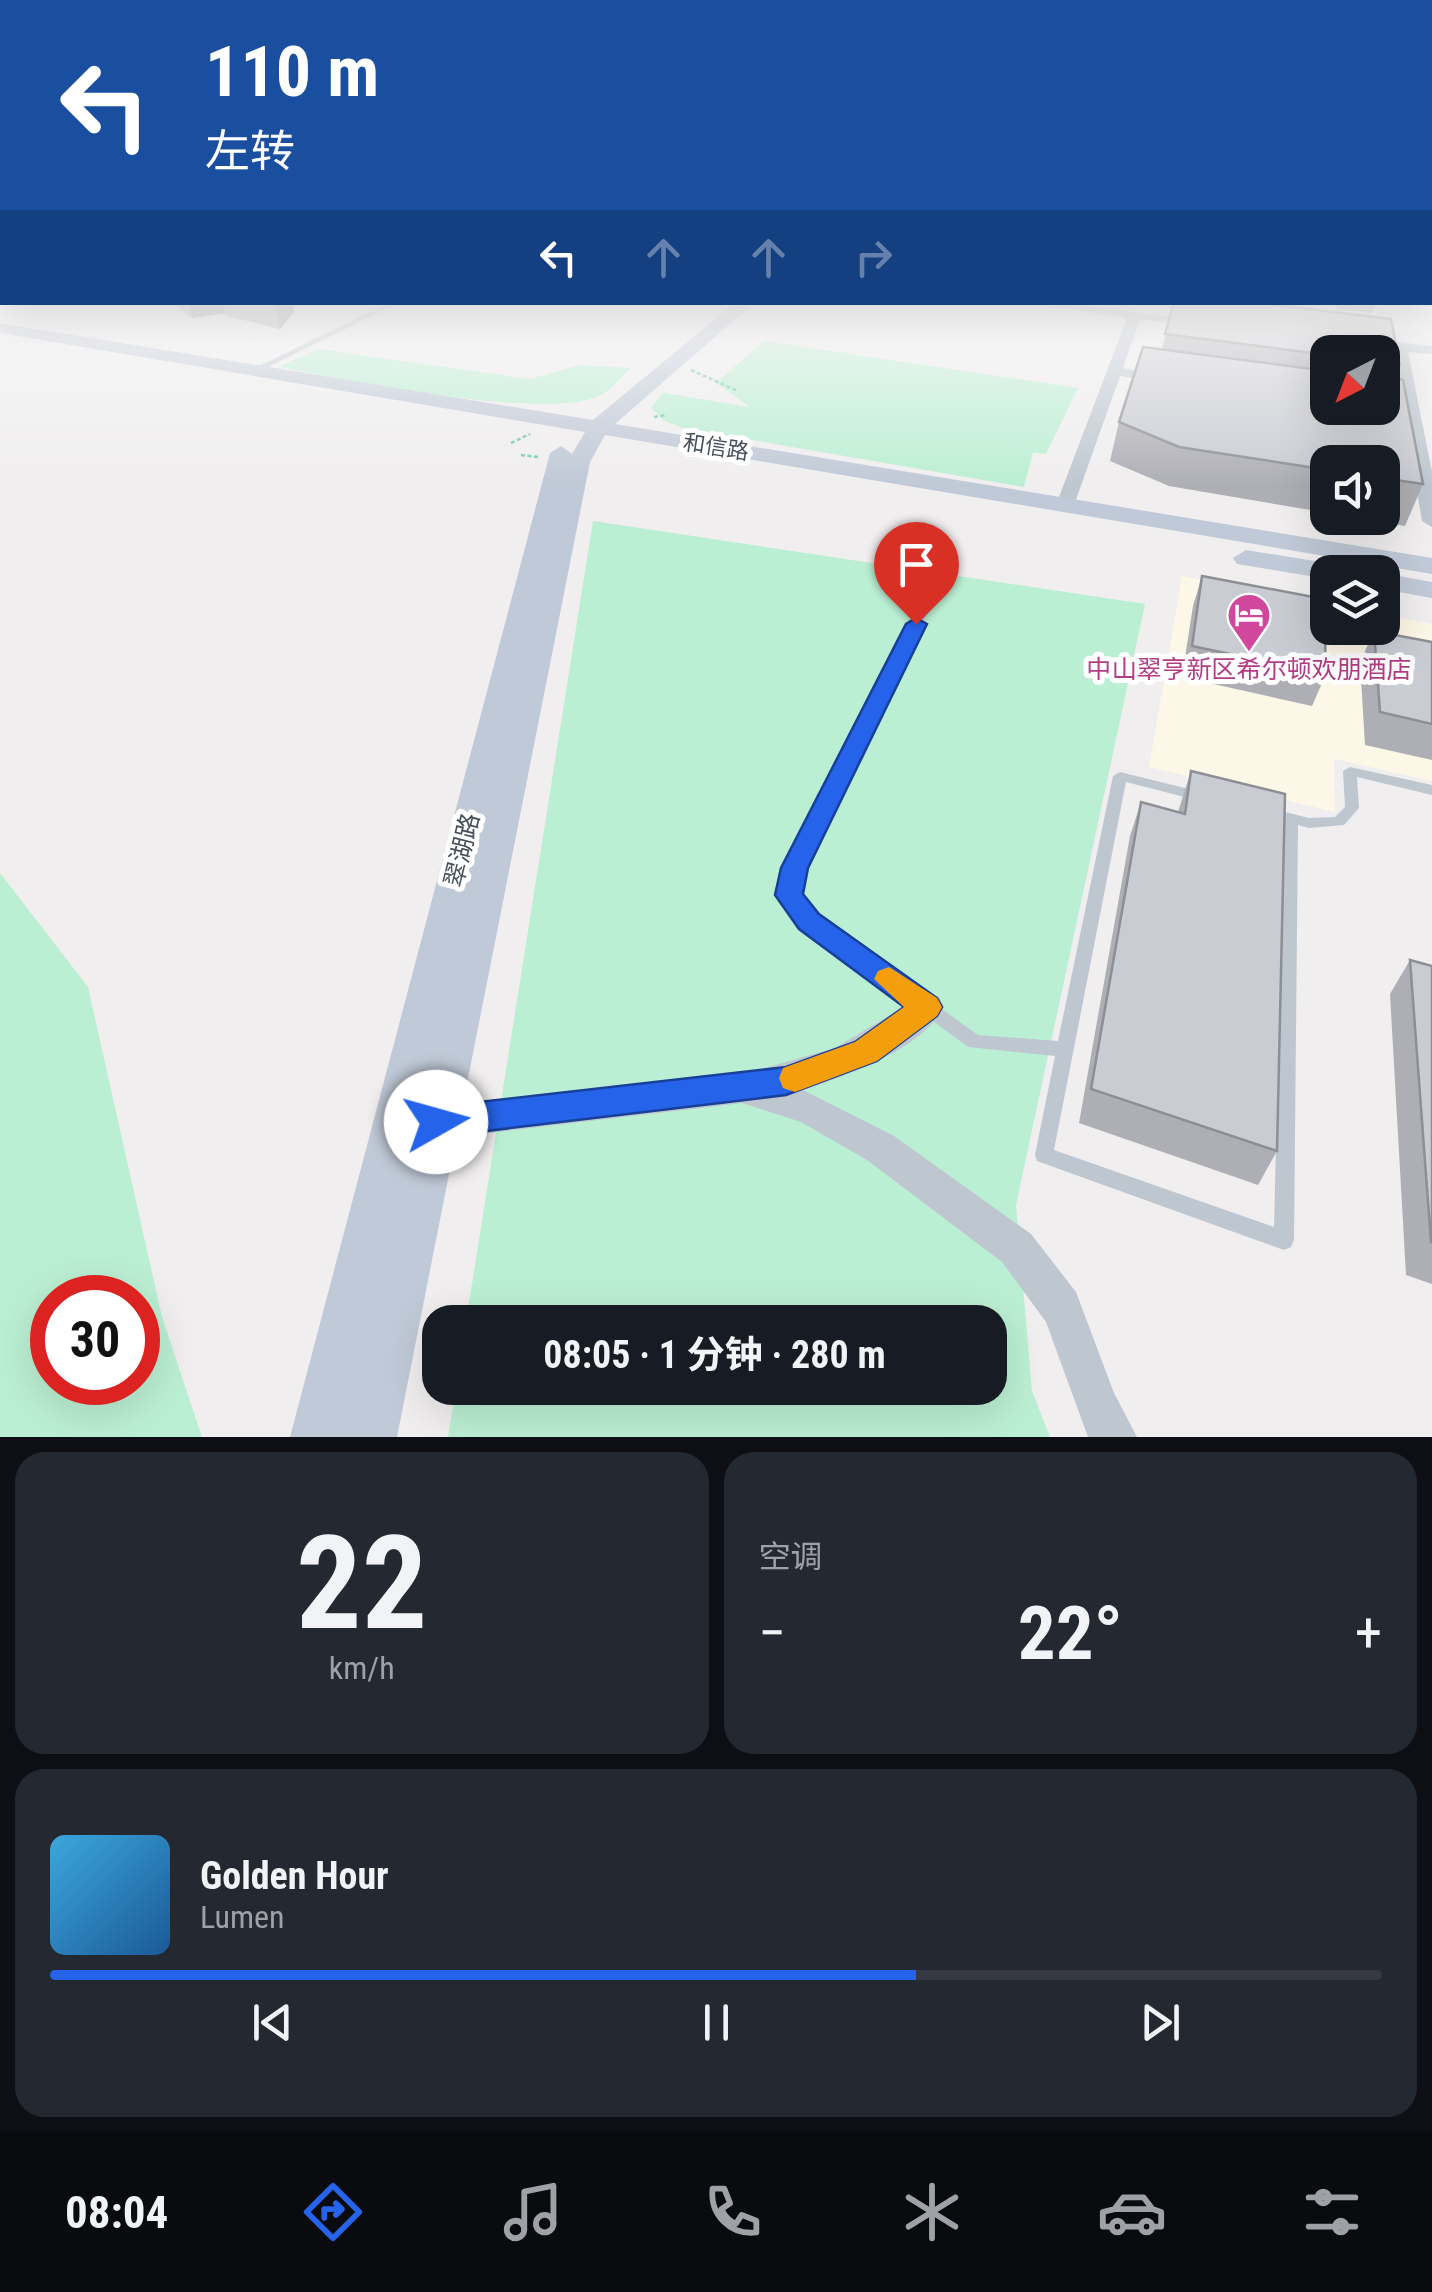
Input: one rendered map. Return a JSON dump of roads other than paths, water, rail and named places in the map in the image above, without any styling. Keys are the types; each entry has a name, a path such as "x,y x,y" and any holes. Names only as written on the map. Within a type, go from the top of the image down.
{"street":[{"name":"和信路","path":"64,352 583,434 1310,568"},
{"name":"和信路","path":"151,352 490,410 583,434 710,446 1432,566"},
{"path":"583,434 683,352"},
{"path":"1066,504 1121,352"},
{"path":"1400,352 1403,411 1432,521"},
{"path":"1114,371 1192,382"},
{"path":"490,410 572,404 630,392"},
{"path":"630,392 652,422 710,446"},
{"name":"翠湖路","path":"367,1437 583,434"},
{"name":"翠湖路","path":"320,1437 558,458 583,434"},
{"path":"1400,584 1432,590"},
{"path":"395,1127 742,1088 828,1068 899,1031 926,1007"},
{"path":"742,1088 818,1109 1006,1237 1055,1296 1072,1332 1097,1413 1114,1437"}],"lane":[{"path":"258,369 293,352"},
{"path":"934,589 789,881 789,895 809,921 974,1042 1065,1048"},
{"path":"1253,809 1326,824 1348,816 1350,771 1432,790"},
{"path":"1215,800 1120,776 1044,1155 1284,1240 1291,818"}],"place":[{"name":"中山翠亨新区希尔顿欢朋酒店","path":"1249,653"}]}
